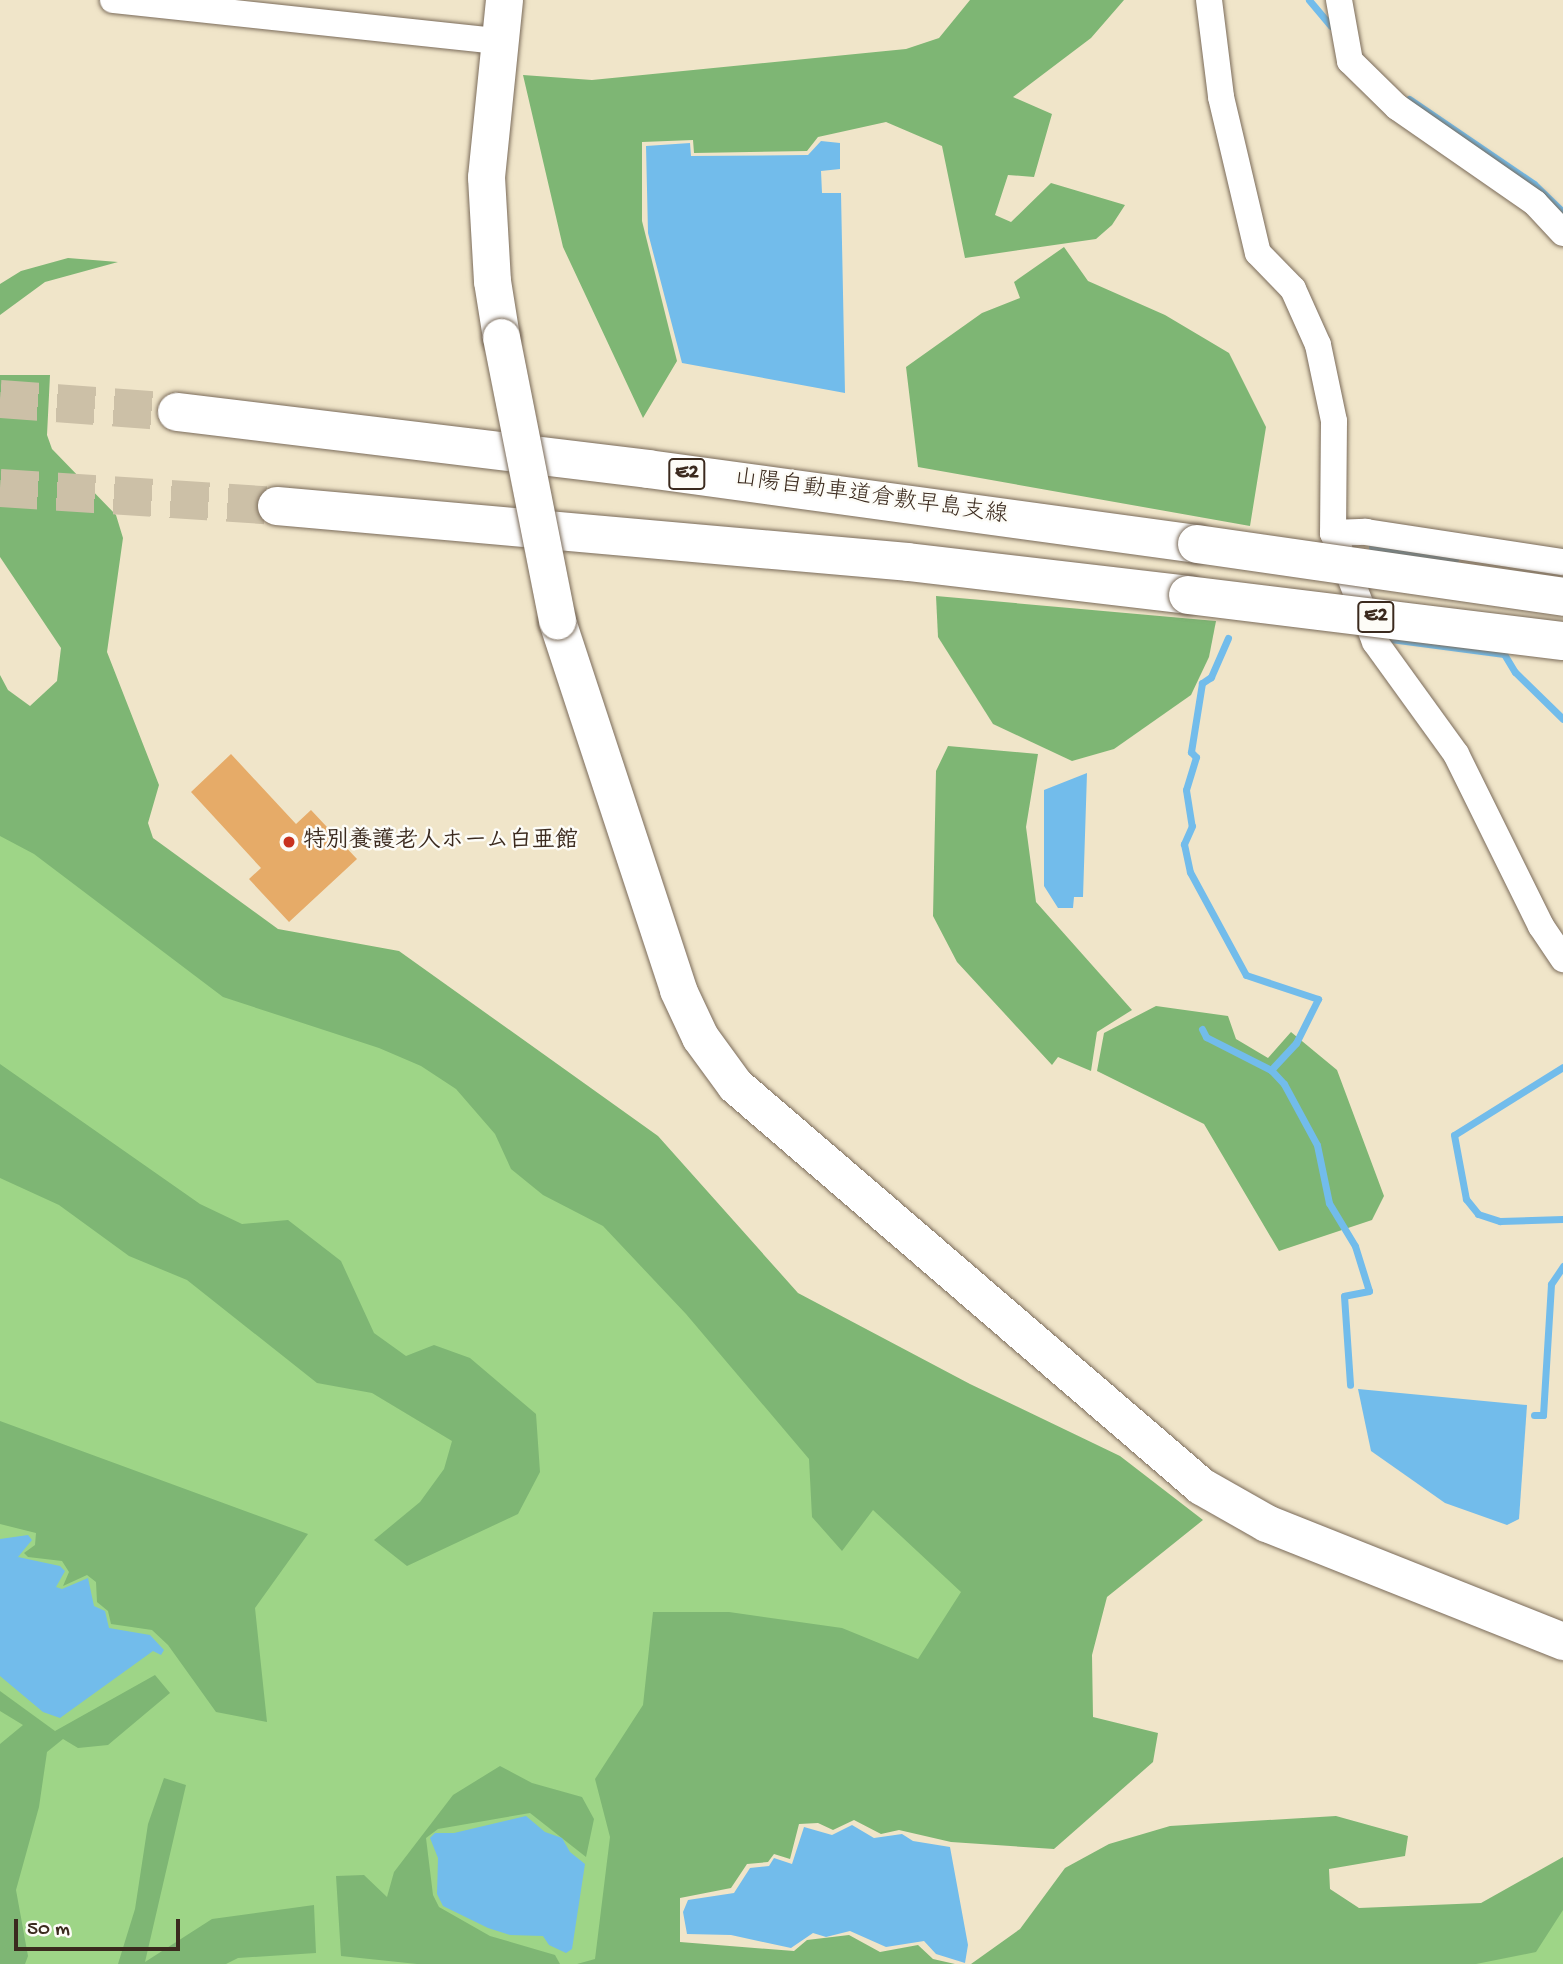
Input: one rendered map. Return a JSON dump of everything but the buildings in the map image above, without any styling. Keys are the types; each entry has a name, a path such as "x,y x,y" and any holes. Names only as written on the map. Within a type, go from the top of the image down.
{"highway":[{"name":"山陽自動車道倉敷早島支線","path":"177,412 648,469 1563,597"},
{"name":"E2","path":"277,506 908,562 1563,641"}],"street":[{"path":"113,0 499,41"},
{"path":"504,0 486,177 491,268 501,337 557,621 678,990 700,1037 735,1085 1201,1486 1266,1523 1563,1641"},
{"path":"1209,0 1220,97 1258,253 1293,289 1318,345 1335,421 1333,533 1375,642 1456,754 1541,926 1563,959"},
{"path":"1339,0 1350,61 1397,107 1535,203 1563,233"},
{"path":"1333,533 1366,532 1563,562"}],"green space":[{"path":"970,0 1124,0 1091,38 1013,97 1052,114 1034,177 1008,175 995,215 1011,222 1051,183 1125,205 1112,225 1096,239 965,258 942,146 886,122 818,137 807,151 694,153 693,140 642,142 642,221 677,361 643,418 563,247 523,75 592,80 906,49 939,38"},
{"path":"1064,247 1088,281 1165,315 1229,353 1266,427 1250,526 918,467 906,367 982,313 1020,298 1014,282"},
{"path":"68,258 118,262 45,282 0,315 0,284 21,271"},
{"path":"0,375 50,375 47,435 52,449 116,515 123,538 107,652 159,785 148,823 153,838 278,929 399,951 658,1136 798,1293 970,1384 1120,1456 1203,1520 1107,1597 1092,1655 1093,1717 1158,1733 1153,1762 1054,1849 951,1842 899,1830 881,1834 854,1820 833,1830 818,1823 799,1824 790,1859 774,1854 768,1862 747,1864 731,1888 680,1898 680,1942 794,1951 807,1940 849,1935 880,1952 918,1945 933,1959 955,1964 577,1964 595,1959 610,1837 595,1779 643,1705 653,1612 729,1612 842,1628 918,1659 961,1592 873,1510 842,1551 812,1517 809,1459 686,1314 603,1226 543,1195 511,1169 495,1134 456,1089 421,1066 379,1048 223,997 34,854 0,836 0,675 8,690 30,706 57,681 61,648 0,557"},
{"path":"936,596 1216,621 1209,657 1191,695 1114,749 1072,761 993,724 938,637"},
{"path":"948,746 1038,754 1026,827 1036,902 1132,1010 1097,1032 1091,1071 1058,1057 1052,1065 957,962 933,916 936,771"},
{"path":"0,822 461,1083 607,1219 968,1592 917,1670 651,1705 618,1831 601,1964 0,1964"},
{"path":"1156,1006 1228,1016 1236,1039 1268,1058 1291,1032 1337,1070 1384,1196 1372,1220 1279,1251 1204,1124 1097,1071 1104,1033"},
{"path":"0,1064 200,1204 242,1224 288,1220 341,1261 374,1333 406,1356 434,1345 470,1358 536,1414 540,1472 518,1514 407,1566 374,1540 420,1502 444,1469 452,1441 372,1393 317,1383 187,1280 129,1256 59,1205 0,1178"},
{"path":"0,1421 308,1534 255,1608 267,1722 216,1712 168,1645 152,1630 111,1624 108,1611 97,1602 96,1582 87,1575 63,1586 69,1572 62,1561 28,1557 24,1553 35,1545 36,1533 0,1524"},
{"path":"155,1675 170,1693 108,1745 78,1748 63,1739 47,1752 39,1807 16,1890 28,1956 25,1964 0,1964 0,1744 23,1725 0,1711 0,1691 55,1731"},
{"path":"500,1766 532,1783 582,1797 594,1819 586,1857 530,1813 438,1829 426,1838 433,1895 439,1907 490,1936 555,1955 560,1964 417,1964 341,1956 336,1876 364,1875 387,1897 394,1872 453,1795"},
{"path":"164,1778 186,1785 145,1962 212,1919 314,1905 316,1953 238,1958 226,1964 118,1964 135,1909 148,1824"},
{"path":"1336,1816 1408,1836 1405,1856 1329,1869 1330,1889 1359,1908 1481,1903 1563,1857 1563,1910 1536,1952 1476,1964 971,1964 1020,1929 1065,1868 1109,1844 1170,1826"},
{"path":"1563,1904 1563,1964 1433,1964"}],"water":[{"path":"821,141 840,143 840,169 821,171 822,193 841,193 845,393 682,363 648,233 646,146 690,143 691,156 808,155"},
{"path":"1087,773 1083,897 1074,897 1073,908 1058,908 1044,886 1044,790"},
{"path":"1358,1389 1527,1405 1519,1519 1507,1525 1445,1503 1371,1451"},
{"path":"28,1535 32,1540 18,1557 60,1566 65,1571 56,1587 62,1589 88,1578 94,1606 105,1611 109,1628 150,1635 164,1650 161,1655 153,1651 60,1718 43,1712 0,1676 0,1539"},
{"path":"526,1816 545,1832 562,1838 570,1852 585,1864 572,1949 566,1953 549,1945 543,1936 510,1935 488,1928 443,1906 437,1894 438,1858 430,1838 435,1833 454,1833"},
{"path":"852,1825 874,1838 902,1834 913,1841 950,1847 968,1945 965,1963 936,1954 924,1941 886,1947 850,1931 826,1937 813,1933 791,1948 731,1935 687,1934 683,1912 688,1900 734,1893 750,1868 769,1866 774,1858 792,1864 804,1827 832,1835"}],"waterway":[{"path":"1309,0 1331,26"},
{"path":"1409,99 1534,184 1563,212"},
{"path":"1372,547 1455,559"},
{"path":"1228,638 1211,677 1202,683 1191,752 1196,757 1186,790 1192,826 1184,844 1190,872 1246,975 1318,999 1296,1043 1271,1070"},
{"path":"1383,638 1504,654 1515,672 1563,719"},
{"path":"1202,1029 1206,1037 1271,1070 1284,1084 1317,1145 1329,1203 1355,1246 1369,1291 1344,1296 1350,1385"},
{"path":"1563,1067 1454,1135 1466,1199 1478,1214 1500,1221 1563,1219"},
{"path":"1534,1415 1543,1415 1551,1284 1563,1266"}],"tunnel":[{"path":"0,399 177,412"},
{"path":"0,488 277,506"}],"place":[{"name":"特別養護老人ホーム白亜館","path":"289,842"}]}
